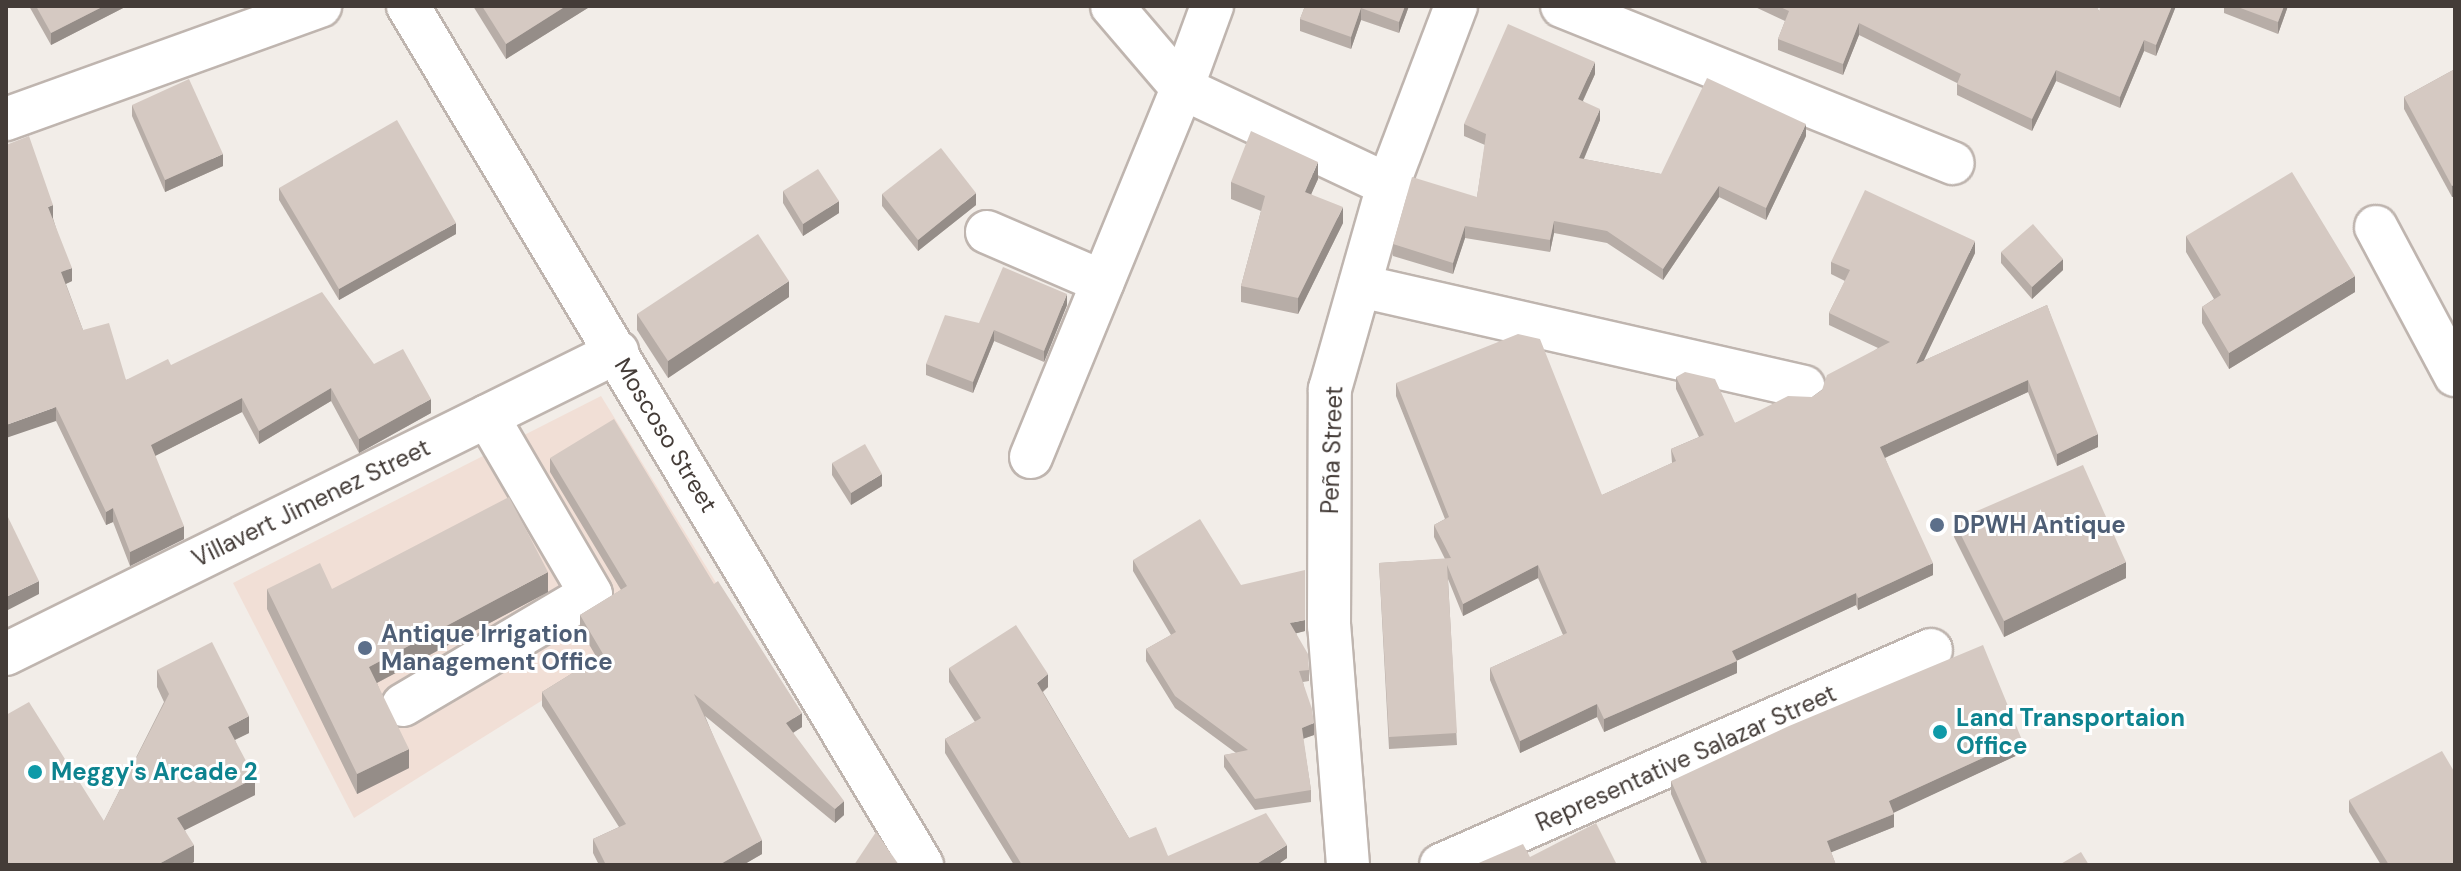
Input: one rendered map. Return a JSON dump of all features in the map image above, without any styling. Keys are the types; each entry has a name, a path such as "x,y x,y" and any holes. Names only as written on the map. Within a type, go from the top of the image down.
{"street":[{"path":"6,119 320,6"},
{"name":"Moscoso Street","path":"408,6 922,865"},
{"path":"1112,6 1182,88 1388,185"},
{"path":"1031,457 1182,88 1212,6"},
{"name":"Peña Street","path":"1348,865 1329,626 1330,389 1388,185 1456,6"},
{"path":"1562,6 1953,163"},
{"path":"2376,227 2455,375"},
{"path":"987,232 1103,282"},
{"path":"1360,286 1804,387"},
{"name":"Villavert Jimenez Street","path":"6,654 617,352"},
{"path":"403,705 591,594 487,416"},
{"name":"Representative Salazar Street","path":"1441,865 1931,650"}],"shaded area":[{"path":"601,396 720,589 354,818 233,583"}],"building":[{"path":"36,6 104,6 51,33"},
{"path":"482,6 566,6 506,44"},
{"path":"1305,6 1405,6 1399,22 1361,8 1351,37 1300,19"},
{"path":"1778,6 2096,6 2099,11 2101,6 2172,6 2156,45 2144,40 2120,97 2056,70 2032,119 1957,84 1961,74 1859,23 1843,64 1778,39 1789,11"},
{"path":"2235,6 2284,6 2278,22"},
{"path":"1508,24 1595,62 1578,99 1600,109 1579,158 1661,174 1707,78 1806,124 1766,208 1719,186 1663,269 1607,231 1554,221 1550,240 1465,226 1453,263 1393,244 1412,177 1477,197 1486,134 1464,124"},
{"path":"2455,69 2455,184 2452,186 2404,97"},
{"path":"189,79 223,154 165,180 132,105"},
{"path":"397,120 456,223 339,289 279,188"},
{"path":"1251,131 1318,162 1305,192 1343,207 1298,298 1241,286 1265,196 1231,182"},
{"path":"29,136 53,205 48,207 72,268 61,272 83,330 109,323 126,380 168,359 171,365 322,292 374,364 403,349 431,399 359,439 331,388 259,431 242,398 151,445 184,526 130,552 113,508 106,512 56,407 6,425 6,145"},
{"path":"941,148 976,193 918,240 882,194"},
{"path":"818,169 839,201 803,224 783,191"},
{"path":"2292,172 2355,276 2229,353 2202,307 2221,295 2186,236"},
{"path":"1865,190 1975,241 1916,364 2047,305 2098,434 2057,454 2028,380 1880,447 1933,563 1858,598 1856,593 1732,651 1737,661 1604,719 1597,704 1520,741 1490,668 1567,633 1538,565 1463,604 1447,565 1457,733 1389,737 1379,563 1451,558 1434,525 1449,517 1396,383 1518,334 1540,339 1602,495 1676,461 1671,449 1704,435 1676,377 1685,372 1715,379 1735,423 1788,396 1812,397 1822,390 1827,375 1890,342 1829,313 1850,270 1831,262"},
{"path":"2033,224 2063,259 2032,287 2001,252"},
{"path":"758,234 789,281 668,361 637,314"},
{"path":"1003,267 1067,294 1044,351 994,330 973,382 926,364 945,315 979,323"},
{"path":"614,419 714,584 718,581 802,713 786,723 844,801 835,809 694,694 762,840 719,865 606,865 593,839 626,824 542,692 603,654 580,615 627,586 550,458"},
{"path":"865,444 882,474 851,493 832,463"},
{"path":"2083,465 2126,562 2004,621 1954,521"},
{"name":"Antique Irrigation Management Office","path":"509,497 548,572 369,667 409,749 357,774 267,589 320,563 332,589"},
{"path":"6,513 39,581 6,597"},
{"path":"1200,519 1241,585 1305,570 1305,620 1290,623 1308,654 1309,670 1299,671 1314,723 1302,728 1311,790 1255,799 1224,755 1248,750 1175,696 1146,649 1176,632 1133,560"},
{"path":"1016,625 1048,674 1037,683 1129,838 1156,827 1168,856 1266,813 1287,845 1255,865 1022,865 945,739 981,718 949,668"},
{"path":"212,642 249,716 228,727 255,778 177,818 194,845 157,865 6,865 6,715 29,702 104,821 169,694 157,670"},
{"path":"1983,645 2022,740 1889,801 1894,814 1827,841 1836,865 1708,865 1671,781 1789,726"},
{"path":"2442,751 2455,773 2455,865 2389,865 2349,800"},
{"path":"1596,823 1617,865 1474,865 1523,844 1530,857"},
{"path":"876,832 899,865 854,865"},
{"path":"2081,852 2089,865 2059,865"}],"place":[{"name":"DPWH Antique","path":"1937,525"},
{"name":"Antique Irrigation Management Office","path":"365,648"},
{"name":"Land Transportaion Office","path":"1940,732"},
{"name":"Meggy's Arcade 2","path":"35,772"}]}
